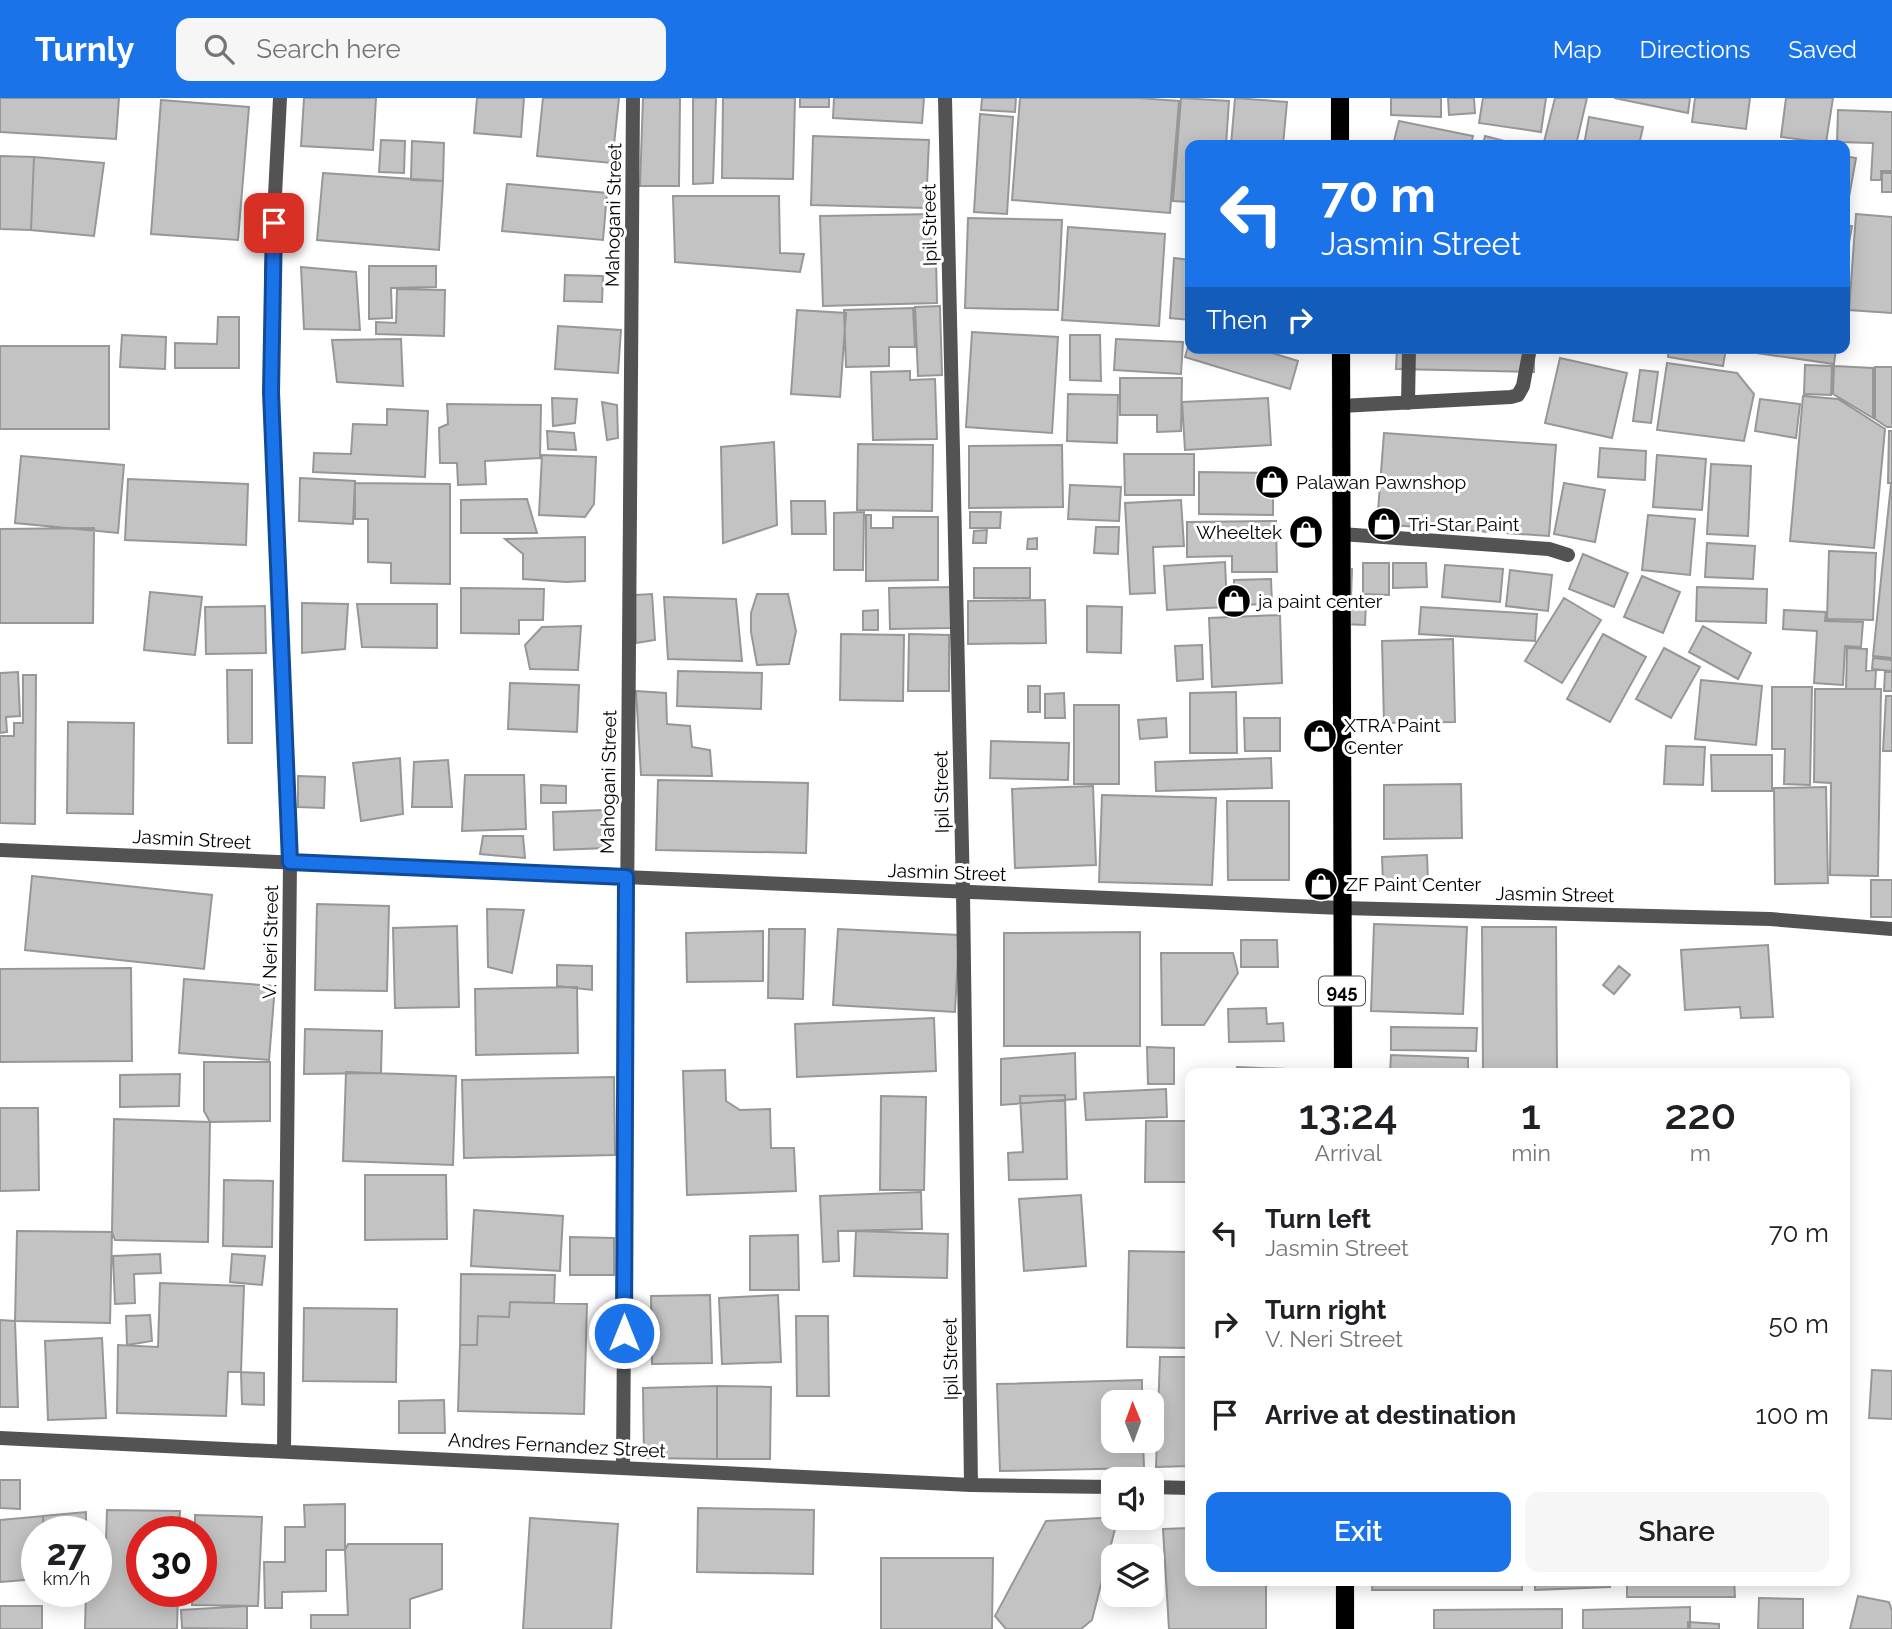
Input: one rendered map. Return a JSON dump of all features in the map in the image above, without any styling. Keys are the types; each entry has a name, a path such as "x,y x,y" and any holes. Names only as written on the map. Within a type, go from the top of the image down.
{"main road":[{"path":"1340,98 1340,140"},
{"name":"945","path":"1341,354 1343,1068"},
{"path":"1345,1586 1345,1629"}],"street":[{"name":"V. Neri Street","path":"280,98 271,273 271,392 290,862 284,1451"},
{"name":"Mahogani Street","path":"623,1467 633,98"},
{"name":"Ipil Street","path":"945,98 963,892 971,1485"},
{"path":"1408,403 1409,354"},
{"path":"1341,406 1518,395 1529,354"},
{"path":"1341,534 1549,550 1568,555"},
{"name":"Jasmin Street","path":"0,850 1342,908 1770,919 1892,929"},
{"name":"Andres Fernandez Street","path":"0,1438 971,1485 1101,1487"},
{"path":"1164,1487 1185,1488"}],"building":[{"path":"0,98 119,98 116,139 0,132"},
{"path":"304,98 376,98 373,150 301,146"},
{"path":"477,98 524,98 521,137 474,133"},
{"path":"543,98 619,98 612,163 537,156"},
{"path":"643,98 680,98 679,186 640,186"},
{"path":"693,98 716,98 713,183 693,184"},
{"path":"723,98 795,98 793,179 722,178"},
{"path":"800,98 829,98 829,107 800,107"},
{"path":"834,98 924,98 922,123 833,118"},
{"path":"982,98 1016,98 1015,112 981,110"},
{"path":"1020,98 1139,98 1179,101 1170,213 1012,200"},
{"path":"1181,98 1229,101 1226,140 1185,140 1185,202 1173,201"},
{"path":"1235,98 1287,102 1283,140 1231,140"},
{"path":"1391,98 1441,98 1441,117 1391,115"},
{"path":"1448,98 1474,98 1475,113 1449,115"},
{"path":"1483,98 1546,98 1541,132 1479,123"},
{"path":"1555,98 1587,98 1577,140 1544,140"},
{"path":"1614,98 1690,98 1688,113"},
{"path":"1695,98 1750,98 1746,129 1692,122"},
{"path":"1786,98 1833,98 1826,140 1781,137"},
{"path":"161,100 249,107 238,240 151,234"},
{"path":"1838,110 1892,112 1892,171 1881,171 1881,180 1871,180 1873,143 1837,140"},
{"path":"980,114 1013,117 1007,214 974,212"},
{"path":"1589,117 1643,127 1640,140 1585,140"},
{"path":"1399,121 1473,136 1472,140 1394,140"},
{"path":"813,136 929,140 926,208 811,205"},
{"path":"1485,136 1501,140 1484,140"},
{"path":"381,140 405,141 404,173 379,172"},
{"path":"412,141 444,143 443,181 411,180"},
{"path":"0,156 34,157 31,230 0,229"},
{"path":"34,157 104,163 94,236 31,230"},
{"path":"1850,157 1856,158 1850,192"},
{"path":"323,173 443,181 439,250 317,240"},
{"path":"1882,173 1892,173 1892,192 1882,192"},
{"path":"507,184 607,193 603,240 502,231"},
{"path":"673,196 779,196 780,253 804,254 800,272 675,262"},
{"path":"935,214 937,303 823,306 820,216"},
{"path":"1856,214 1892,217 1892,313 1850,310"},
{"path":"968,218 1062,220 1058,310 965,308"},
{"path":"1068,227 1165,234 1159,326 1062,320"},
{"path":"1174,258 1185,259 1185,320 1170,318"},
{"path":"369,266 436,266 436,287 391,288 392,318 369,319"},
{"path":"301,267 356,272 360,330 304,329"},
{"path":"565,275 603,276 602,302 564,301"},
{"path":"397,289 445,290 444,336 376,334 376,322 396,323"},
{"path":"940,306 942,375 918,376 915,307"},
{"path":"913,308 915,347 889,347 889,366 846,367 844,310"},
{"path":"797,310 846,313 840,397 791,394"},
{"path":"218,317 239,317 239,368 175,368 175,343 217,344"},
{"path":"558,326 621,330 618,373 555,369"},
{"path":"972,332 1058,337 1052,433 966,427"},
{"path":"122,335 166,337 165,369 120,367"},
{"path":"1070,335 1100,335 1101,381 1070,380"},
{"path":"401,339 403,386 337,382 332,340"},
{"path":"1116,339 1183,342 1181,374 1114,370"},
{"path":"0,346 109,346 109,429 0,429"},
{"path":"1186,354 1275,354 1298,361 1290,389 1185,357"},
{"path":"1397,354 1534,354 1534,372 1396,369"},
{"path":"1668,354 1725,354 1723,366 1668,357"},
{"path":"1763,354 1835,354 1834,364"},
{"path":"1560,358 1627,373 1612,438 1545,423"},
{"path":"1667,363 1737,373 1754,394 1744,441 1657,430"},
{"path":"1805,365 1832,366 1831,395 1804,394"},
{"path":"1834,366 1873,368 1873,418 1833,394"},
{"path":"1875,367 1892,367 1892,427 1887,427 1875,419"},
{"path":"1640,370 1658,372 1651,423 1633,421"},
{"path":"910,371 910,380 935,379 937,439 873,440 871,372"},
{"path":"1120,378 1182,378 1181,431 1157,432 1157,415 1120,415"},
{"path":"1068,394 1118,395 1117,443 1067,441"},
{"path":"1803,396 1838,399 1885,429 1874,548 1790,541"},
{"path":"552,398 577,399 575,423 553,426"},
{"path":"1268,398 1271,445 1185,450 1182,402"},
{"path":"1760,399 1800,404 1796,438 1755,431"},
{"path":"602,402 617,405 618,438 607,440"},
{"path":"447,404 541,405 540,458 485,461 486,484 458,485 457,463 440,463 439,428 448,424"},
{"path":"387,409 428,411 425,477 313,472 314,453 351,454 353,424 387,425"},
{"path":"547,431 574,433 576,450 548,449"},
{"path":"1889,431 1892,431 1892,483 1888,483"},
{"path":"1384,433 1556,445 1549,536 1377,524"},
{"path":"774,442 777,525 723,543 721,447"},
{"path":"858,444 933,445 932,511 857,510"},
{"path":"1062,445 1063,507 969,508 969,446"},
{"path":"1600,448 1646,451 1645,480 1598,477"},
{"path":"1124,454 1194,454 1194,495 1125,495"},
{"path":"542,455 596,457 594,504 585,517 539,515"},
{"path":"1657,455 1706,459 1702,510 1653,507"},
{"path":"21,456 124,465 118,533 15,523"},
{"path":"1711,464 1751,466 1748,536 1707,534"},
{"path":"1199,472 1273,473 1273,515 1199,514"},
{"path":"300,478 355,481 353,524 299,521"},
{"path":"128,479 248,484 246,545 125,540"},
{"path":"355,483 450,484 450,584 391,583 391,563 368,562 368,519 355,519"},
{"path":"1564,483 1605,490 1595,542 1554,534"},
{"path":"1892,484 1892,658 1873,656"},
{"path":"1070,485 1121,487 1119,521 1068,519"},
{"path":"527,499 537,533 461,533 461,500"},
{"path":"1181,500 1184,546 1153,547 1155,593 1130,594 1125,503"},
{"path":"791,501 825,501 826,534 792,534"},
{"path":"864,512 863,570 834,570 834,513"},
{"path":"970,512 1001,512 1000,528 970,528"},
{"path":"866,515 871,515 871,528 893,528 893,517 938,517 938,580 866,581"},
{"path":"1648,515 1695,519 1690,575 1642,570"},
{"path":"1276,521 1277,572 1232,572 1232,556 1187,557 1187,522"},
{"path":"1096,527 1119,527 1118,554 1094,553"},
{"path":"94,528 93,623 0,623 0,529"},
{"path":"987,530 986,543 973,543 974,531"},
{"path":"585,537 585,581 566,582 523,579 523,554 505,539"},
{"path":"1037,538 1037,549 1027,549 1028,539"},
{"path":"1707,543 1755,546 1753,579 1705,577"},
{"path":"1829,551 1876,553 1873,620 1827,619"},
{"path":"1583,554 1628,573 1614,607 1569,589"},
{"path":"1225,562 1227,607 1167,610 1164,566"},
{"path":"1363,563 1389,563 1389,595 1363,594"},
{"path":"1393,563 1426,563 1427,587 1393,588"},
{"path":"1445,565 1503,569 1500,602 1442,597"},
{"path":"974,568 1030,568 1030,598 974,598"},
{"path":"1345,568 1352,569 1351,599 1366,600 1365,625 1343,624"},
{"path":"1510,570 1552,575 1548,611 1506,606"},
{"path":"1642,576 1680,592 1663,633 1624,617"},
{"path":"1271,579 1272,604 1234,605 1234,580"},
{"path":"951,587 952,628 890,629 889,588"},
{"path":"1697,587 1767,589 1766,623 1696,621"},
{"path":"461,588 544,589 543,620 519,620 519,634 461,633"},
{"path":"150,592 202,597 195,655 144,650"},
{"path":"652,594 655,640 636,643 635,595"},
{"path":"757,594 788,594 796,631 789,664 757,665 751,632 751,613"},
{"path":"664,597 736,599 742,661 668,659"},
{"path":"1564,598 1601,620 1562,683 1525,661"},
{"path":"1045,600 1046,643 968,644 968,601"},
{"path":"302,603 348,604 345,649 302,653"},
{"path":"357,604 437,604 437,648 362,647"},
{"path":"265,606 266,653 206,654 205,607"},
{"path":"1087,606 1122,607 1121,653 1087,652"},
{"path":"1421,607 1537,614 1535,641 1419,634"},
{"path":"878,610 878,630 863,630 863,611"},
{"path":"1784,610 1826,612 1825,621 1863,622 1861,647 1845,646 1843,685 1814,683 1817,631 1783,629"},
{"path":"1280,615 1282,683 1212,687 1209,618"},
{"path":"581,626 578,670 530,669 525,645 542,627"},
{"path":"1703,626 1751,653 1738,679 1689,652"},
{"path":"841,634 904,635 903,701 840,700"},
{"path":"909,634 949,635 949,691 908,691"},
{"path":"1603,634 1646,657 1610,722 1567,699"},
{"path":"1453,639 1455,722 1384,723 1382,641"},
{"path":"1202,645 1203,679 1177,681 1175,646"},
{"path":"1664,648 1700,667 1671,718 1636,699"},
{"path":"1847,648 1867,649 1866,671 1876,670 1875,689 1846,689"},
{"path":"1873,658 1892,660 1892,671 1872,669"},
{"path":"227,670 252,670 252,743 228,743"},
{"path":"678,671 762,673 761,709 677,706"},
{"path":"18,672 20,716 6,717 7,732 0,733 0,673"},
{"path":"1885,672 1892,672 1892,691 1884,691"},
{"path":"23,675 36,675 35,824 0,823 0,736 14,736 14,723 23,723"},
{"path":"1701,680 1762,686 1756,745 1695,739"},
{"path":"510,683 579,685 577,732 508,729"},
{"path":"1028,686 1040,686 1040,712 1028,712"},
{"path":"1772,687 1812,687 1810,785 1784,784 1785,749 1772,749"},
{"path":"1815,689 1881,689 1878,876 1830,875 1831,783 1814,782"},
{"path":"636,691 666,693 667,724 690,726 692,747 710,750 712,776 641,775"},
{"path":"1236,692 1237,753 1190,753 1190,693"},
{"path":"1064,693 1065,718 1045,718 1045,694"},
{"path":"1886,696 1892,696 1892,751 1883,751"},
{"path":"1074,705 1119,705 1119,784 1074,784"},
{"path":"1166,718 1167,737 1140,739 1138,720"},
{"path":"1244,718 1280,718 1280,751 1245,751"},
{"path":"68,722 134,723 133,814 67,813"},
{"path":"991,741 1069,743 1068,780 990,778"},
{"path":"1666,746 1705,747 1703,785 1664,784"},
{"path":"1711,755 1772,755 1772,791 1712,791"},
{"path":"400,758 403,814 361,821 353,763"},
{"path":"1271,758 1272,788 1156,791 1155,762"},
{"path":"448,760 452,807 412,807 414,762"},
{"path":"465,775 524,775 526,829 462,831"},
{"path":"298,776 325,777 324,808 298,807"},
{"path":"658,780 808,783 806,853 656,850"},
{"path":"1461,784 1462,838 1384,839 1384,785"},
{"path":"541,785 566,786 566,803 541,803"},
{"path":"1093,786 1096,865 1015,868 1012,789"},
{"path":"1826,787 1828,883 1775,884 1774,788"},
{"path":"1102,795 1216,798 1212,885 1099,882"},
{"path":"1227,801 1289,801 1289,880 1228,880"},
{"path":"605,810 608,848 554,850 553,812"},
{"path":"483,836 523,836 525,858 480,854"},
{"path":"1427,855 1428,881 1383,882 1382,857"},
{"path":"32,876 212,895 204,969 25,950"},
{"path":"1871,880 1892,880 1892,917 1871,917"},
{"path":"317,904 389,906 387,991 315,990"},
{"path":"487,909 524,910 512,973 488,967"},
{"path":"1374,924 1467,927 1463,1014 1371,1011"},
{"path":"457,926 459,1007 395,1008 393,928"},
{"path":"1482,927 1556,927 1557,1068 1483,1068"},
{"path":"769,929 805,929 803,999 768,998"},
{"path":"838,929 959,935 955,1012 833,1005"},
{"path":"763,931 763,981 687,982 686,933"},
{"path":"1140,932 1140,1046 1004,1046 1004,933"},
{"path":"1241,940 1277,940 1278,967 1241,967"},
{"path":"1768,945 1773,1017 1741,1018 1740,1007 1685,1010 1681,950"},
{"path":"1161,953 1233,953 1238,973 1204,1025 1162,1025"},
{"path":"557,965 592,966 592,990 557,986"},
{"path":"1619,966 1630,975 1614,994 1603,985"},
{"path":"131,968 132,1061 0,1062 0,969"},
{"path":"184,979 275,986 269,1060 179,1053"},
{"path":"577,987 578,1053 476,1055 475,989"},
{"path":"1266,1008 1267,1024 1283,1023 1284,1041 1229,1042 1228,1009"},
{"path":"934,1018 936,1071 797,1077 795,1024"},
{"path":"1391,1027 1477,1028 1476,1051 1391,1050"},
{"path":"305,1029 382,1031 381,1073 304,1074"},
{"path":"1147,1047 1174,1048 1174,1084 1148,1084"},
{"path":"1075,1053 1076,1099 1001,1105 1001,1059"},
{"path":"1391,1055 1468,1058 1468,1068 1390,1068"},
{"path":"204,1062 270,1062 270,1121 210,1122 204,1111"},
{"path":"725,1070 726,1101 740,1110 770,1109 771,1148 794,1148 796,1191 687,1195 683,1071"},
{"path":"346,1072 456,1076 453,1165 343,1161"},
{"path":"180,1074 179,1106 120,1107 120,1075"},
{"path":"614,1077 615,1155 464,1158 462,1080"},
{"path":"1166,1089 1167,1117 1086,1120 1084,1093"},
{"path":"1065,1095 1067,1179 1009,1180 1008,1153 1023,1152 1020,1096"},
{"path":"881,1096 926,1097 924,1190 880,1190"},
{"path":"0,1108 38,1108 39,1190 0,1191"},
{"path":"114,1119 210,1122 208,1242 115,1240 112,1232"},
{"path":"1146,1121 1185,1121 1185,1182 1145,1182"},
{"path":"365,1175 446,1175 447,1239 365,1240"},
{"path":"224,1180 273,1181 272,1247 223,1246"},
{"path":"921,1192 922,1229 838,1231 839,1261 823,1262 820,1196"},
{"path":"1081,1195 1086,1266 1024,1271 1019,1199"},
{"path":"474,1210 563,1216 560,1271 471,1266"},
{"path":"17,1231 112,1232 110,1323 15,1321"},
{"path":"856,1231 948,1234 947,1278 854,1276"},
{"path":"798,1235 799,1290 750,1290 750,1236"},
{"path":"570,1237 614,1238 614,1275 570,1275"},
{"path":"1129,1251 1185,1252 1185,1348 1127,1347"},
{"path":"160,1254 161,1273 134,1274 135,1303 115,1304 113,1256"},
{"path":"232,1254 265,1256 262,1285 230,1282"},
{"path":"461,1274 555,1275 554,1303 510,1302 509,1317 478,1316 477,1345 460,1345"},
{"path":"160,1283 244,1286 241,1372 228,1372 226,1416 117,1413 118,1345 158,1347"},
{"path":"710,1295 712,1363 652,1364 651,1296"},
{"path":"778,1295 781,1362 722,1364 719,1298"},
{"path":"510,1302 587,1304 584,1414 458,1411 460,1345 477,1345 478,1316 509,1317"},
{"path":"304,1308 397,1309 396,1382 303,1381"},
{"path":"150,1315 152,1341 127,1345 126,1316"},
{"path":"796,1316 828,1316 829,1396 797,1396"},
{"path":"0,1320 15,1321 18,1407 0,1407"},
{"path":"102,1338 106,1418 48,1420 45,1341"},
{"path":"1160,1357 1185,1357 1185,1466 1156,1467 1157,1453 1164,1453 1164,1390 1159,1390"},
{"path":"1872,1370 1892,1371 1892,1419 1869,1418"},
{"path":"241,1372 264,1373 264,1405 242,1404"},
{"path":"1142,1380 1142,1390 1101,1390 1101,1453 1143,1453 1144,1467 1000,1471 997,1384"},
{"path":"717,1386 717,1459 644,1458 643,1388"},
{"path":"717,1386 771,1387 770,1459 717,1459"},
{"path":"444,1400 445,1433 399,1433 399,1401"},
{"path":"0,1480 20,1480 20,1509 0,1508"},
{"path":"345,1504 345,1550 326,1550 326,1591 282,1592 282,1608 265,1608 264,1562 285,1562 285,1527 305,1527 304,1505"},
{"path":"698,1508 814,1510 813,1574 697,1572"},
{"path":"107,1510 180,1511 180,1516 126,1516 126,1607 178,1607 177,1629 85,1629 86,1607 112,1607 112,1516 107,1516"},
{"path":"86,1512 86,1516 43,1516"},
{"path":"195,1515 262,1517 258,1606 217,1605 217,1516"},
{"path":"21,1518 21,1580 0,1582 0,1520"},
{"path":"530,1518 618,1524 611,1629 523,1629"},
{"path":"1101,1518 1101,1530 1115,1530 1111,1544 1101,1544 1101,1584 1092,1620 1081,1629 1006,1629 995,1616 1046,1521"},
{"path":"1185,1528 1185,1586 1266,1586 1266,1629 1169,1629 1164,1529"},
{"path":"348,1544 442,1544 442,1589 410,1599 410,1629 311,1629 311,1615 348,1615 345,1550"},
{"path":"881,1558 993,1558 992,1629 881,1629"},
{"path":"1372,1586 1522,1586 1522,1590 1372,1590"},
{"path":"1535,1586 1610,1586 1610,1587 1535,1590"},
{"path":"1627,1586 1734,1586 1735,1597 1627,1597"},
{"path":"1858,1596 1889,1602 1892,1629 1850,1629"},
{"path":"1759,1598 1803,1599 1803,1629 1758,1629"},
{"path":"0,1606 42,1607 42,1629 0,1629"},
{"path":"247,1606 247,1629 182,1628 181,1610"},
{"path":"1690,1607 1690,1629 1583,1629 1583,1610"},
{"path":"1562,1609 1562,1629 1434,1629 1434,1610"},
{"path":"1688,1622 1719,1624 1719,1629 1688,1629"}],"place":[{"name":"Palawan Pawnshop","path":"1272,482"},
{"name":"Tri-Star Paint","path":"1384,524"},
{"name":"Wheeltek","path":"1306,532"},
{"name":"ja paint center","path":"1234,601"},
{"name":"XTRA Paint Center","path":"1320,736"},
{"name":"ZF Paint Center","path":"1321,884"}],"route":[{"path":"274,223 271,273 271,392 290,862 626,877 624,1333"}]}
